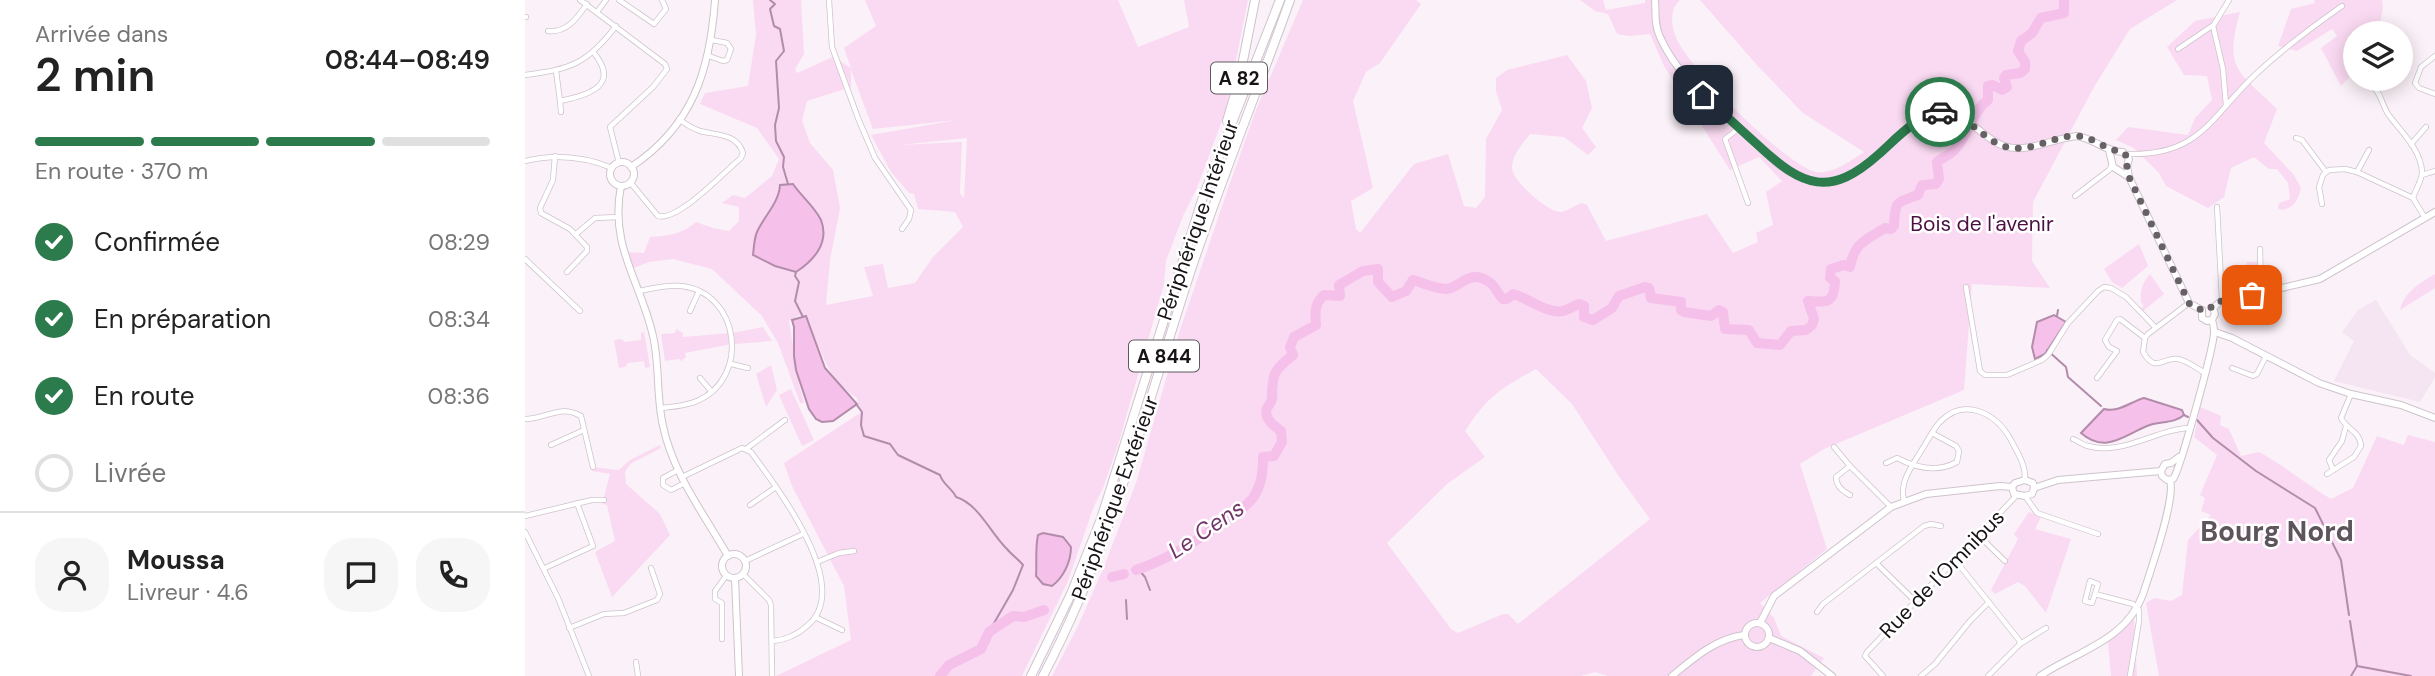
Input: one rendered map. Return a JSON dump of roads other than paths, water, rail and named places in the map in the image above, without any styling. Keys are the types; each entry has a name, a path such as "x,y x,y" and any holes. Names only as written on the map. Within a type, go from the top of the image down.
{"highway":[{"name":"A 82","path":"1218,154 1239,81 1255,0"},
{"name":"Périphérique Intérieur","path":"1031,676 1071,594 1101,519 1132,427 1182,258 1218,154 1280,0"},
{"name":"Périphérique Extérieur","path":"1043,676 1081,597 1110,525 1131,467 1200,242 1290,0"}],"main road":[{"path":"631,167 657,147 679,120 695,94 709,57 715,0"},
{"path":"1656,2 1655,24 1672,58 1691,83 1789,172 1804,179 1828,182 1847,178 1917,121 1928,115 1949,112 1967,120 2004,146 2025,148 2077,136 2097,142 2118,161 2129,177 2189,303 2202,310"},
{"path":"625,163 631,167 633,175 630,183 621,186 611,179 615,165 625,163"},
{"path":"621,186 619,217 622,242 653,335 663,428 677,470 728,555"},
{"path":"2213,308 2222,299 2320,279 2435,212"},
{"path":"2202,310 2207,306 2213,308"},
{"path":"2174,466 2163,466 2161,471 2164,479 2170,480 2177,475 2174,466 2192,422 2215,332 2213,308"},
{"path":"2202,310 2202,318 2212,320"},
{"path":"2215,332 2319,383 2351,394 2401,405 2435,418"},
{"path":"2034,488 2058,480 2161,471"},
{"path":"2040,676 2109,638 2137,607 2172,492 2170,480"},
{"path":"2025,481 2033,483 2034,488 2032,494 2025,496 2017,495 2012,487 2014,483 2025,481"},
{"path":"1760,623 1774,596 1891,507 1926,494 2012,487"},
{"path":"728,555 739,555 745,561 747,567 743,574 735,578 726,576 722,565 728,555"},
{"path":"735,578 739,676"},
{"path":"1744,635 1749,625 1760,623"},
{"path":"1744,635 1749,645 1756,647 1766,644 1769,638 1768,630 1760,623"},
{"path":"1672,676 1713,645 1730,637 1744,635"},
{"path":"1769,638 1800,651 1832,676"}],"street":[{"path":"525,161 555,156 615,165 610,127 653,87 667,69 665,64 580,0"},
{"path":"597,12 606,0"},
{"path":"619,0 654,24 665,11 662,0"},
{"path":"829,0 832,47 854,109 875,158 911,210 902,229"},
{"path":"2178,49 2213,26 2229,0"},
{"path":"548,31 557,32 567,27 587,5"},
{"path":"2075,196 2118,161 2137,154 2166,152 2183,145 2207,127 2299,36 2343,6"},
{"path":"525,75 556,71 582,61 594,53 616,26"},
{"path":"2213,26 2223,69 2226,106"},
{"path":"2205,32 2214,36"},
{"path":"709,57 727,60 731,49 727,43 712,40"},
{"path":"561,101 588,93 602,83 605,69 594,53"},
{"path":"2435,56 2421,67 2415,83 2419,88 2435,94"},
{"path":"556,71 561,112"},
{"path":"2378,91 2386,111 2411,144 2422,175 2413,198"},
{"path":"630,183 658,216 666,218 684,208 741,158 742,148 732,139 702,131 679,120"},
{"path":"2411,144 2426,127"},
{"path":"1738,128 1725,139 1748,203"},
{"path":"2296,138 2302,140 2326,172"},
{"path":"2357,172 2369,150"},
{"path":"555,156 553,180 540,208 541,214 576,234 587,247 587,251 567,272"},
{"path":"2326,172 2340,169 2357,172 2413,198 2425,218"},
{"path":"2422,175 2435,171"},
{"path":"2322,204 2319,187 2326,172"},
{"path":"2217,207 2222,299"},
{"path":"576,234 594,218 619,217"},
{"path":"2260,249 2261,293"},
{"path":"525,259 580,311"},
{"path":"637,291 670,286 699,291 717,306 728,322 733,346 731,364 712,392 690,404 660,408"},
{"path":"1966,287 1976,357 1980,371 1985,375 2007,375 2032,366 2046,357 2068,323 2104,287 2126,297 2155,327"},
{"path":"690,311 699,291"},
{"path":"2189,303 2155,327 2145,338 2143,352 2146,358 2155,363 2178,359 2205,373"},
{"path":"2097,378 2117,351 2109,347 2105,340 2117,320 2120,319 2145,338"},
{"path":"2232,368 2253,376 2257,374 2266,356"},
{"path":"731,364 748,369"},
{"path":"700,378 712,392"},
{"path":"2327,474 2354,457 2361,446 2357,433 2346,426 2341,418 2351,394"},
{"path":"525,419 534,419 561,410 581,416 593,467"},
{"path":"1903,501 1903,483 1932,433 1944,419 1957,412 1975,411 1988,415 2003,426 2025,466 2025,481"},
{"path":"746,449 785,420"},
{"path":"2073,439 2088,446 2125,446 2192,422"},
{"path":"2333,470 2329,460 2342,441 2346,426"},
{"path":"551,445 584,430"},
{"path":"1885,463 1898,458 1912,466 1923,468 1957,462 1959,451 1956,446 1932,433"},
{"path":"1834,447 1891,507"},
{"path":"677,470 663,478 663,485 671,490 683,480 742,448 746,449 776,487 803,534 817,562 823,590 821,602 811,623 797,633 772,641"},
{"path":"1850,466 1836,477 1836,482 1843,492 1850,495"},
{"path":"750,505 776,487"},
{"name":"Rue de l'Omnibus","path":"1883,676 1866,660 1867,652 2017,495"},
{"path":"2025,496 2037,513 2098,534"},
{"path":"525,516 577,503 604,500"},
{"path":"545,568 590,550 593,546 577,503"},
{"path":"1817,612 1823,604 1924,526 1941,526"},
{"path":"525,532 545,568 589,676"},
{"path":"745,561 803,534"},
{"path":"1979,536 2005,561"},
{"path":"817,562 839,553 854,551"},
{"path":"1955,561 1989,601 2020,644"},
{"path":"1876,563 1915,601"},
{"path":"569,628 604,614 624,613 657,600 660,594 651,568"},
{"path":"743,574 769,600 772,676"},
{"path":"722,639 722,603 715,599 715,591 726,576"},
{"path":"2090,581 2098,583 2095,594 2092,603 2084,601 2090,581"},
{"path":"2095,594 2137,607 2139,621 2130,676"},
{"path":"1921,676 1935,664 1989,601"},
{"path":"815,617 842,630"},
{"path":"1988,676 2020,644 2046,628"},
{"path":"636,662 638,676"}],"waterway":[{"path":"770,0 775,4 770,9 774,26 780,29 784,51 776,61 779,108 775,125 776,141 784,157 783,167 788,184"},
{"name":"Le Cens","path":"1136,570 1160,561 1192,543 1239,511 1253,498 1261,478 1263,457 1274,456 1282,442 1281,431 1270,421 1266,412 1272,399 1275,373 1293,355 1290,347 1294,337 1316,325 1316,309 1321,298 1324,295 1340,296 1339,285 1363,271 1378,269 1378,282 1392,297 1406,291 1413,280 1446,289 1476,277 1491,283 1503,299 1513,294 1557,312 1579,304 1584,306 1584,317 1593,320 1612,308 1619,296 1645,287 1649,288 1651,298 1681,302 1681,310 1684,312 1711,316 1719,310 1723,312 1725,329 1749,330 1757,343 1780,345 1791,331 1806,330 1814,319 1808,301 1829,300 1833,294 1835,281 1830,278 1831,269 1844,265 1850,267 1854,252 1862,243 1885,228 1891,229 1894,226 1898,204 1918,195 1922,185 1936,184 1939,179 1937,162 1952,152 1960,142 1988,100 1988,86 1993,85 2002,90 2007,87 2004,78 2006,75 2020,73 2025,69 2025,62 2018,51 2021,41 2032,33 2041,18 2064,13 2064,0"},
{"path":"796,272 795,276 799,282 795,301 803,317"},
{"path":"2057,316 2058,310"},
{"path":"2047,350 2066,367 2068,377 2101,406"},
{"path":"856,404 862,412 864,436 890,444 898,455 940,475 956,497 978,513 1001,543 1023,565 1013,590 989,632"},
{"path":"2184,415 2188,417"},
{"path":"2197,420 2213,438 2256,471 2315,508 2341,560 2349,615"},
{"path":"1138,569 1145,577 1150,590"},
{"name":"Le Cens","path":"1112,577 1124,574"},
{"path":"1126,600 1127,619"},
{"name":"Le Cens","path":"940,676 949,665 981,649 989,632 1013,616 1024,617 1044,610"},
{"path":"2350,621 2357,666 2351,676"},
{"path":"2357,666 2411,676"}],"district":[{"name":"Bourg Nord","path":"2277,531"}],"park label":[{"name":"Bois de l'avenir","path":"1982,224"}]}
